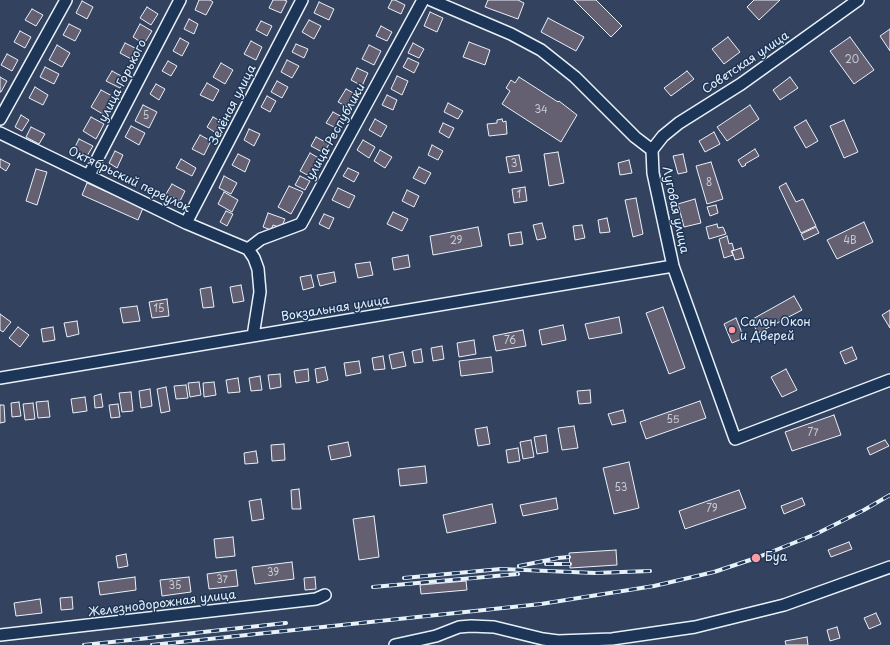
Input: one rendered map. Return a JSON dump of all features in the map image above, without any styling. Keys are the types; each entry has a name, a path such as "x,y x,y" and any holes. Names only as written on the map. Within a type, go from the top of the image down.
{"street":[{"path":"0,118 66,0"},
{"name":"улица Горького","path":"89,175 180,0"},
{"name":"Зелёная улица","path":"186,223 302,0"},
{"name":"улица Республики","path":"248,248 261,239 301,224 423,0"},
{"path":"431,0 511,34 540,50 575,77 635,137 652,150"},
{"name":"Советская улица","path":"652,150 663,136 679,124 741,84 858,0"},
{"name":"Октябрьский переулок","path":"0,133 186,223 248,248"},
{"name":"Луговая улица","path":"652,150 653,173 674,266 734,439 890,380"},
{"path":"248,248 258,269 260,292 253,336"},
{"name":"Вокзальная улица","path":"0,378 674,266"},
{"path":"395,645 436,636 459,627 471,626 494,626 543,639 558,641 612,639 695,627 784,605 890,567"},
{"name":"Железнодорожная улица","path":"0,635 316,599 325,595"}],"building":[{"path":"199,0 210,0 213,2 206,15 195,10"},
{"path":"273,0 287,1 281,13 269,8"},
{"path":"392,0 405,5 401,14 388,8"},
{"path":"488,0 518,0 524,3 518,19 485,7"},
{"path":"574,0 596,0 622,26 611,37"},
{"path":"754,0 780,0 759,20 747,7"},
{"path":"82,1 93,7 87,19 76,13"},
{"path":"319,2 334,9 329,20 314,13"},
{"path":"147,7 158,14 151,25 140,18"},
{"path":"32,9 43,15 36,26 25,20"},
{"path":"430,12 443,18 437,32 424,26"},
{"path":"548,18 584,37 576,51 541,32"},
{"path":"189,19 198,24 194,34 184,29"},
{"path":"309,20 321,26 314,39 302,32"},
{"path":"261,21 272,26 267,36 256,30"},
{"path":"69,24 81,30 75,41 63,35"},
{"path":"140,24 152,31 144,44 133,37"},
{"path":"381,26 392,32 387,41 376,36"},
{"path":"890,29 890,51 880,36"},
{"path":"20,31 31,37 25,48 14,42"},
{"path":"728,37 740,52 724,64 712,49"},
{"path":"850,37 874,70 854,84 830,51"},
{"path":"180,38 189,43 182,56 173,51"},
{"path":"251,41 262,47 256,60 244,54"},
{"path":"469,42 490,50 485,65 463,57"},
{"path":"125,43 139,50 133,60 120,53"},
{"path":"413,43 424,49 419,58 408,53"},
{"path":"296,44 308,49 304,58 292,52"},
{"path":"57,45 70,53 62,67 49,60"},
{"path":"369,45 381,51 374,65 362,59"},
{"path":"7,54 18,60 12,71 1,65"},
{"path":"408,58 419,63 414,73 403,67"},
{"path":"287,60 299,66 292,78 281,72"},
{"path":"168,61 177,66 171,76 162,71"},
{"path":"221,63 233,70 225,84 213,77"},
{"path":"45,67 59,74 54,84 40,77"},
{"path":"357,68 368,73 362,86 351,80"},
{"path":"112,71 125,78 120,88 106,81"},
{"path":"687,71 694,79 671,96 664,88"},
{"path":"397,76 408,81 402,95 391,89"},
{"path":"0,77 7,81 1,92 0,92"},
{"path":"519,77 558,102 559,101 577,115 561,142 502,104 510,91 506,88 511,80 515,83"},
{"path":"790,77 798,88 780,100 773,90"},
{"path":"277,81 288,87 282,98 271,92"},
{"path":"207,83 219,90 213,101 200,95"},
{"path":"156,84 165,89 159,100 150,94"},
{"path":"35,87 48,95 43,105 29,98"},
{"path":"346,89 359,96 351,109 338,102"},
{"path":"101,90 116,98 106,116 91,107"},
{"path":"387,95 397,100 393,110 382,105"},
{"path":"267,96 276,101 270,112 261,107"},
{"path":"448,103 463,111 458,119 444,112"},
{"path":"143,105 157,112 149,128 135,121"},
{"path":"750,105 759,119 727,141 717,127"},
{"path":"333,112 344,118 338,129 326,123"},
{"path":"21,115 29,120 22,131 15,127"},
{"path":"91,117 104,124 96,139 83,131"},
{"path":"213,117 222,122 216,133 207,127"},
{"path":"375,119 387,126 381,137 369,130"},
{"path":"502,119 503,122 506,121 507,134 489,136 487,124 497,123 497,120"},
{"path":"806,120 818,141 806,148 794,127"},
{"path":"844,120 858,152 844,158 830,126"},
{"path":"443,123 454,128 449,138 439,132"},
{"path":"131,126 145,133 139,145 125,137"},
{"path":"31,127 45,134 39,144 26,137"},
{"path":"249,129 260,134 254,146 244,140"},
{"path":"714,132 720,144 705,152 699,141"},
{"path":"200,135 211,141 204,155 192,149"},
{"path":"316,137 329,144 324,153 311,146"},
{"path":"79,139 93,146 87,156 74,149"},
{"path":"363,140 375,147 369,158 357,150"},
{"path":"432,145 443,151 438,160 428,155"},
{"path":"755,149 759,156 742,167 738,160"},
{"path":"380,150 392,157 385,168 374,161"},
{"path":"115,151 123,155 117,168 109,163"},
{"path":"558,152 564,183 549,186 544,154"},
{"path":"310,153 322,160 311,177 300,171"},
{"path":"238,154 250,160 245,172 232,165"},
{"path":"683,154 687,172 678,174 673,156"},
{"path":"519,155 522,171 509,173 506,157"},
{"path":"0,159 10,164 6,171 0,167"},
{"path":"181,159 196,168 192,176 176,168"},
{"path":"629,160 632,173 620,175 618,163"},
{"path":"711,162 723,199 707,204 696,166"},
{"path":"419,167 431,173 425,184 413,178"},
{"path":"348,168 359,173 354,182 343,176"},
{"path":"36,169 47,172 37,205 26,201"},
{"path":"224,176 237,183 231,194 219,188"},
{"path":"300,176 310,181 305,190 295,185"},
{"path":"87,183 143,208 138,220 82,195"},
{"path":"786,183 796,202 803,199 816,226 801,233 779,187"},
{"path":"172,184 185,191 180,201 166,194"},
{"path":"289,186 303,192 291,214 278,207"},
{"path":"525,187 527,201 514,203 512,189"},
{"path":"338,188 355,196 349,208 332,200"},
{"path":"407,190 419,196 414,207 402,201"},
{"path":"224,192 238,200 232,212 218,204"},
{"path":"636,198 643,234 633,237 625,200"},
{"path":"695,199 701,223 684,227 678,204"},
{"path":"716,205 718,213 710,216 707,207"},
{"path":"226,211 233,214 227,226 220,222"},
{"path":"393,212 408,219 402,231 387,224"},
{"path":"268,213 285,219 281,228 273,225 271,230 263,227"},
{"path":"324,214 334,218 329,229 319,224"},
{"path":"607,218 610,232 600,233 598,220"},
{"path":"864,222 873,242 837,259 827,240"},
{"path":"542,223 546,238 537,240 533,225"},
{"path":"717,224 718,228 723,227 726,234 709,239 706,227"},
{"path":"582,225 585,238 575,240 573,226"},
{"path":"478,227 482,246 433,255 430,236"},
{"path":"816,227 819,233 804,240 801,234"},
{"path":"521,232 523,244 510,246 508,234"},
{"path":"727,236 729,244 732,243 734,250 731,251 733,255 724,258 719,239"},
{"path":"741,248 744,258 735,260 732,251"},
{"path":"408,255 410,267 394,270 392,258"},
{"path":"370,262 373,275 358,278 355,264"},
{"path":"334,272 336,282 320,286 317,275"},
{"path":"311,275 314,287 303,290 300,277"},
{"path":"241,285 244,301 233,303 230,287"},
{"path":"211,287 214,307 203,308 200,289"},
{"path":"794,296 802,310 758,333 751,320"},
{"path":"167,299 169,316 152,318 149,302"},
{"path":"137,306 140,321 123,323 120,308"},
{"path":"663,307 685,368 669,374 646,313"},
{"path":"890,310 890,328 882,315"},
{"path":"0,314 11,322 3,332 0,330"},
{"path":"619,317 622,333 589,339 585,324"},
{"path":"736,318 744,338 732,343 724,324"},
{"path":"77,321 79,334 67,337 64,323"},
{"path":"563,325 566,340 542,345 539,330"},
{"path":"18,327 29,335 20,347 9,338"},
{"path":"53,327 55,340 43,342 41,329"},
{"path":"523,330 526,346 496,351 493,336"},
{"path":"474,340 476,354 459,357 457,343"},
{"path":"442,346 444,359 433,361 431,348"},
{"path":"852,347 857,359 845,364 840,352"},
{"path":"421,349 423,362 414,363 412,351"},
{"path":"403,352 406,366 392,369 389,355"},
{"path":"383,356 385,369 374,370 372,358"},
{"path":"491,357 493,372 461,376 459,361"},
{"path":"359,361 361,373 346,376 344,363"},
{"path":"325,367 328,380 317,383 315,369"},
{"path":"308,369 309,381 296,383 294,371"},
{"path":"786,369 797,390 782,397 771,377"},
{"path":"280,374 281,387 270,389 268,375"},
{"path":"260,376 262,390 251,391 249,378"},
{"path":"238,378 240,392 228,393 226,380"},
{"path":"199,382 201,395 190,397 188,383"},
{"path":"214,382 216,395 204,397 203,383"},
{"path":"186,385 188,398 176,399 174,386"},
{"path":"166,387 170,411 161,413 157,389"},
{"path":"150,389 152,406 141,408 139,391"},
{"path":"590,390 591,403 579,404 577,391"},
{"path":"131,392 133,411 122,412 119,393"},
{"path":"101,394 103,407 95,408 94,396"},
{"path":"85,397 87,411 73,413 71,399"},
{"path":"48,401 50,417 38,418 36,402"},
{"path":"700,401 706,418 646,439 640,422"},
{"path":"19,402 21,416 12,417 11,403"},
{"path":"33,403 35,419 25,420 23,404"},
{"path":"118,404 120,417 111,418 109,405"},
{"path":"0,405 4,405 5,422 0,423"},
{"path":"623,410 626,422 612,425 608,414"},
{"path":"834,415 841,435 792,451 785,432"},
{"path":"574,426 578,448 562,450 558,428"},
{"path":"487,427 490,444 478,446 475,429"},
{"path":"546,435 548,452 537,454 534,437"},
{"path":"531,440 534,457 523,459 520,442"},
{"path":"885,440 889,446 870,455 867,448"},
{"path":"348,442 351,456 331,460 328,446"},
{"path":"284,444 285,460 272,461 271,445"},
{"path":"518,448 520,461 508,463 506,450"},
{"path":"256,451 258,463 245,464 244,453"},
{"path":"629,462 639,508 614,514 603,468"},
{"path":"425,466 427,483 400,486 398,469"},
{"path":"299,489 301,509 292,509 291,490"},
{"path":"739,490 746,508 685,529 679,511"},
{"path":"556,498 558,509 523,516 520,505"},
{"path":"802,498 805,505 784,514 781,506"},
{"path":"261,499 264,519 252,521 249,501"},
{"path":"492,504 496,523 447,533 443,515"},
{"path":"374,516 379,557 359,560 353,519"},
{"path":"233,537 235,556 216,558 214,539"},
{"path":"849,542 852,549 831,557 828,550"},
{"path":"616,550 617,565 570,568 569,553"},
{"path":"126,554 128,566 118,568 116,556"},
{"path":"292,562 294,579 255,584 252,567"},
{"path":"236,570 238,586 209,589 207,574"},
{"path":"135,577 136,590 100,595 98,582"},
{"path":"189,577 191,592 162,596 160,580"},
{"path":"315,577 316,589 305,590 304,578"},
{"path":"466,581 467,590 421,594 420,585"},
{"path":"72,597 73,609 61,610 60,598"},
{"path":"40,599 42,613 16,616 14,603"},
{"path":"876,613 881,624 869,629 864,618"},
{"path":"837,627 840,638 830,641 827,630"},
{"path":"807,637 808,645 786,645 785,641"}],"railway":[{"path":"152,645 541,604 654,586 714,572 756,558 816,534 890,495"},
{"path":"519,566 569,557"},
{"path":"546,564 570,564"},
{"path":"404,578 501,569 595,573 650,571"},
{"path":"373,587 518,574"},
{"path":"84,645 286,623"}],"place":[{"name":"Салон Окон и Дверей","path":"732,330"},
{"name":"Буа","path":"756,558"}]}
